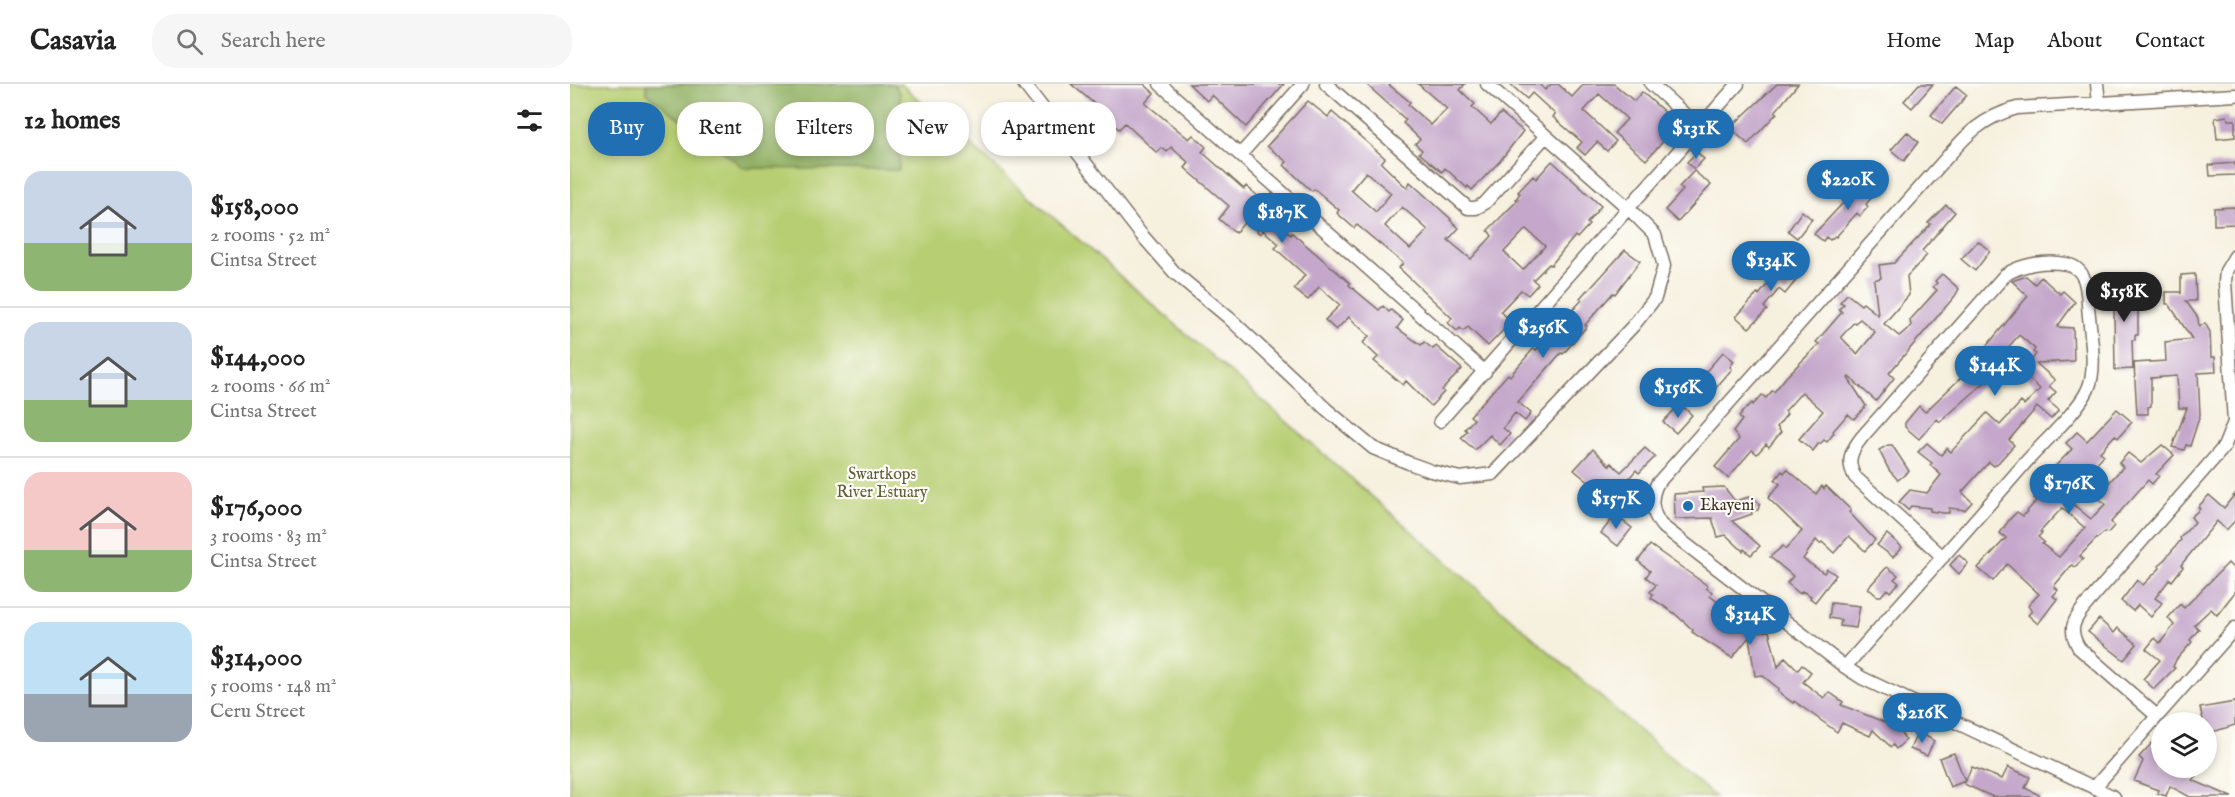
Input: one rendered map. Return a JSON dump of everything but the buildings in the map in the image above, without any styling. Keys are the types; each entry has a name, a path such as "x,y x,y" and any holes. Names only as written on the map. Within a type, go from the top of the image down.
{"street":[{"path":"1024,84 1140,233 1175,273 1229,318 1326,409 1373,447 1431,471 1460,478 1493,474 1625,334 1655,298 1665,266 1655,235 1628,208 1486,84"},
{"path":"1160,84 1485,372"},
{"path":"1240,155 1303,84"},
{"path":"1326,84 1468,208 1476,208 1485,203 1545,136"},
{"path":"1651,84 1700,128"},
{"path":"1440,422 1738,84"},
{"path":"2097,84 2099,103"},
{"path":"2114,797 1862,678 1845,667 1661,525 1653,510 1652,495 1664,476 1973,129 1995,115 2017,108 2235,95"},
{"path":"2152,712 2079,648 2074,640 2073,620 2224,447 2232,430 2233,397 2225,282 2226,271 2235,256"},
{"path":"1845,667 1943,557 2072,410 2088,389 2092,370 2088,291 2083,276 2072,266 2027,264 2005,275 1862,437 1850,455 1850,468 1855,477 1943,557"},
{"path":"2161,712 2235,628"},
{"path":"2094,788 2151,723"}],"green space":[{"name":"Swartkops River Estuary","path":"570,84 901,84 922,102 886,102 886,156 969,156 969,144 1715,797 570,797"},
{"path":"646,84 894,84 900,94 900,102 886,102 886,156 899,156 899,170 744,168 728,156 763,156 763,102 677,102 677,117 665,108 665,102 658,102 646,93"}],"place":[{"name":"Ekayeni","path":"1688,506"}]}
